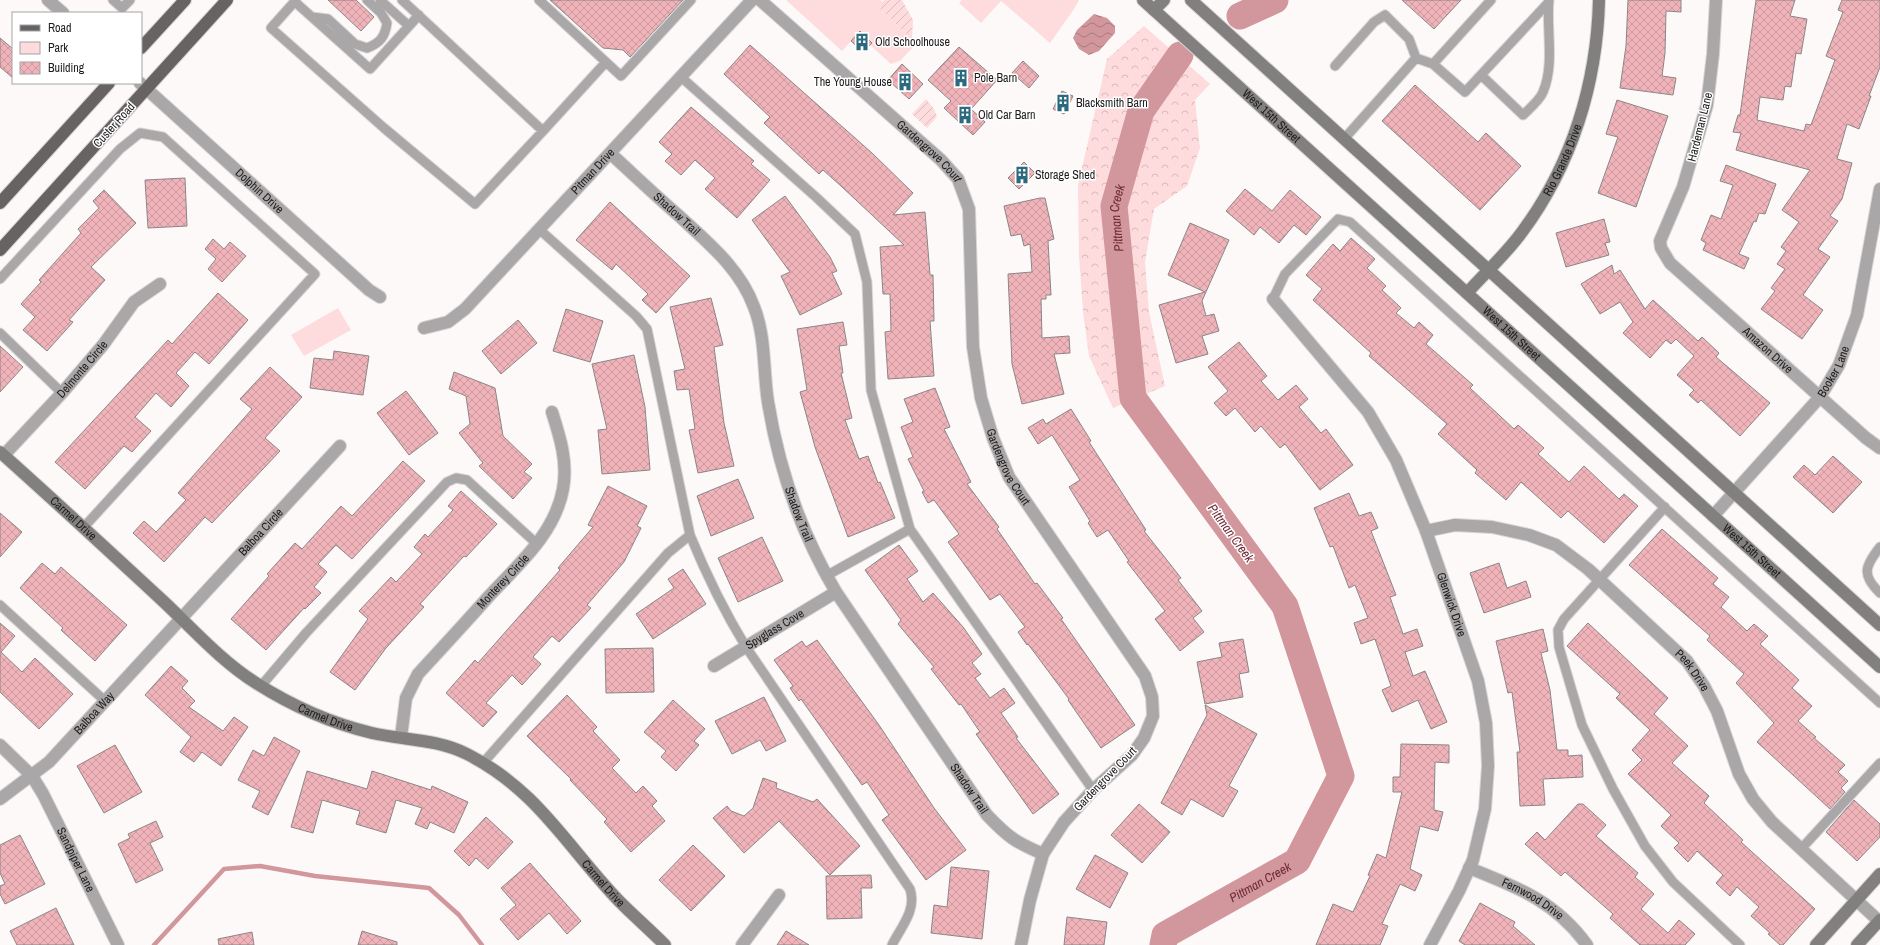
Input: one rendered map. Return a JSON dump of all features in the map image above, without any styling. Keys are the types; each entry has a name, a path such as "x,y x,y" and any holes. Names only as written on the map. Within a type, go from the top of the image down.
{"main road":[{"path":"142,47 185,0"},
{"name":"Custer Road","path":"0,250 143,86 227,0"},
{"name":"West 15th Street","path":"1143,0 1880,667"},
{"path":"1154,10 1164,0"},
{"path":"1191,0 1880,625"},
{"name":"Rio Grande Drive","path":"1466,292 1521,233 1543,200 1564,162 1583,110 1593,62 1598,0"},
{"path":"0,203 108,84"},
{"name":"Carmel Drive","path":"2,453 182,618 217,654 261,686 287,702 330,721 374,733 429,741 466,753 502,774 537,804 619,901 665,945"},
{"path":"1816,945 1880,874"},
{"path":"1858,945 1879,920"}],"street":[{"path":"48,0 61,12"},
{"name":"Pitman Drive","path":"424,328 448,322 465,309 611,154 752,0"},
{"name":"Gardengrove Court","path":"760,0 941,160 950,169 962,188 969,209 973,347 981,398 993,438 1009,477 1145,676 1152,697 1153,716 1144,738 1132,755 1093,790 1064,822 1043,854 1030,900 1021,945"},
{"name":"Hardeman Lane","path":"1661,248 1662,234 1683,187 1707,105 1713,54 1716,0"},
{"name":"Dolphin Drive","path":"143,86 369,290 380,297"},
{"name":"Shadow Trail","path":"611,154 721,254 740,279 754,307 762,337 768,401 780,463 801,524 826,576 987,814 1005,835 1019,844 1043,854"},
{"name":"Booker Lane","path":"1713,516 1820,397 1840,365 1853,328 1880,189"},
{"name":"Amazon Drive","path":"1661,248 1670,262 1866,438 1880,448"},
{"name":"Delmonte Circle","path":"2,453 62,393 103,345 134,302 160,284"},
{"name":"Glenwick Drive","path":"1273,299 1368,412 1396,460 1426,531 1478,681 1486,723 1488,766 1485,809 1473,860 1459,891 1430,945"},
{"name":"Monterey Circle","path":"401,737 406,698 418,674 537,544 557,512 563,489 565,465 562,442 552,412"},
{"name":"Balboa Circle","path":"182,618 340,446"},
{"name":"Peek Drive","path":"1426,531 1455,525 1492,527 1529,535 1556,545 1598,579 1687,661 1704,686 1717,711 1739,774 1753,799 1772,822 1879,920"},
{"name":"Spyglass Cove","path":"714,666 836,592"},
{"name":"Balboa Way","path":"0,800 49,762 182,618"},
{"name":"Sandpiper Lane","path":"0,745 32,776 43,794 118,945"},
{"name":"Fernwood Drive","path":"1469,868 1524,890 1549,905 1578,932 1587,945"},
{"path":"742,945 779,895"}],"lane":[{"path":"114,0 122,8 130,0"},
{"path":"312,17 328,19 355,44 367,48 377,44 385,35 388,23 381,13 367,0"},
{"path":"380,0 409,26"},
{"path":"402,0 543,131"},
{"path":"539,0 621,76 691,0"},
{"path":"1433,64 1491,0"},
{"path":"419,15 370,70 295,1 271,28 389,132 475,204 606,62"},
{"path":"1416,58 1433,64 1465,92 1549,2"},
{"path":"1481,75 1523,115 1527,111 1543,92 1550,57 1549,2"},
{"path":"1335,66 1374,22 1384,15 1409,39 1416,58"},
{"path":"1344,139 1416,58"},
{"path":"681,77 817,198 855,234 867,282 871,390 910,529 1093,790"},
{"path":"0,279 120,149 140,133 163,137 315,274 84,527"},
{"path":"1273,299 1285,274 1338,219 1350,222 1880,703"},
{"path":"540,230 636,316 647,329 690,535 706,572 734,628 746,647 910,889 913,898 911,908 892,945"},
{"path":"0,333 62,393"},
{"path":"261,686 306,633 447,482 456,478 467,480 537,544"},
{"path":"1665,507 1598,579 1564,619 1558,630 1558,646 1582,725 1613,789 1645,846 1673,882 1740,945"},
{"path":"826,576 910,529"},
{"path":"483,763 668,553 690,535"},
{"path":"1880,548 1869,561 1866,574 1871,584 1880,593"},
{"path":"0,605 105,701"},
{"path":"1801,849 1880,763"}],"green space":[{"path":"786,0 880,0 883,2 879,8 912,39 915,45 900,61 891,64 870,45 872,42 860,31 842,51"},
{"path":"884,0 902,0 913,20 912,39 879,8"},
{"path":"962,0 1079,0 1050,43 1001,1 981,23 959,3"},
{"path":"1144,26 1210,84 1195,100 1200,148 1187,186 1154,209 1145,262 1149,312 1165,386 1113,408 1089,356 1083,312 1079,256 1078,185 1107,59"},
{"path":"926,99 934,109 937,117 927,128 912,114"},
{"path":"338,308 351,330 304,356 291,335"}],"water":[{"path":"1094,14 1107,18 1115,26 1115,33 1099,51 1089,55 1079,49 1073,38 1077,30"}],"building":[{"path":"328,0 356,0 374,17 361,31"},
{"path":"550,0 683,0 630,57 623,50 603,48"},
{"path":"1402,0 1461,0 1434,29"},
{"path":"1628,0 1681,0 1681,12 1666,11 1665,53 1662,76 1676,78 1673,95 1620,88 1626,46"},
{"path":"1756,0 1795,0 1790,16 1807,19 1801,54 1796,53 1791,87 1785,86 1783,100 1760,97 1757,120 1804,131 1806,124 1811,125 1835,60 1826,56 1843,12 1838,10 1842,0 1880,0 1880,67 1859,129 1847,124 1837,159 1852,163 1842,199 1830,216 1838,221 1818,249 1830,257 1803,295 1823,310 1802,339 1761,309 1775,291 1771,288 1785,269 1777,264 1786,251 1781,247 1799,222 1782,210 1810,170 1736,150 1741,133 1733,132 1738,115 1740,115"},
{"name":"Old Schoolhouse","path":"860,31 872,43 863,52 851,41"},
{"path":"0,38 12,48 12,77 0,67"},
{"path":"750,45 872,153 913,193 893,215 925,212 930,275 933,275 934,321 930,321 934,376 888,379 885,332 891,331 890,294 883,294 880,247 904,245 823,170 819,174 764,123 770,117 724,74"},
{"name":"Pole Barn","path":"959,47 997,80 971,109 985,122 973,135 944,108 951,101 928,80"},
{"path":"1023,61 1039,76 1029,88 1012,73"},
{"name":"The Young House","path":"902,64 923,84 909,99 888,80"},
{"path":"1415,85 1478,142 1486,133 1521,166 1480,210 1382,121"},
{"name":"Blacksmith Barn","path":"1062,91 1073,96 1064,114 1053,109"},
{"path":"1617,100 1668,116 1636,207 1598,193 1618,137 1606,134"},
{"path":"691,107 754,161 751,164 770,180 737,218 705,189 715,178 695,160 681,175 665,161 672,154 659,142"},
{"name":"Storage Shed","path":"1024,162 1035,173 1019,189 1008,178"},
{"path":"1726,165 1776,184 1765,214 1759,213 1756,222 1754,221 1739,254 1749,258 1744,269 1703,250 1706,243 1701,240 1711,215 1721,219 1733,185 1720,181"},
{"path":"185,178 187,226 148,228 145,180"},
{"path":"1245,189 1272,211 1290,190 1321,217 1306,235 1294,225 1279,243 1260,227 1254,235 1226,211"},
{"path":"104,190 136,223 91,267 105,280 69,320 73,322 47,351 23,330 35,317 21,304 41,282 39,280 81,233 78,229 99,208 93,201"},
{"path":"785,196 830,257 837,271 832,273 842,294 800,315 781,276 790,272 752,220"},
{"path":"1045,198 1054,239 1048,241 1051,295 1046,295 1046,299 1041,299 1042,338 1069,336 1070,353 1054,354 1064,394 1022,404 1012,364 1008,274 1032,272 1030,244 1024,246 1021,234 1011,236 1004,206"},
{"path":"610,202 690,276 656,313 642,300 648,294 616,264 612,270 576,240"},
{"path":"1604,219 1610,242 1605,243 1609,255 1566,267 1556,233"},
{"path":"1190,223 1229,240 1202,301 1206,316 1214,314 1219,331 1202,336 1208,354 1176,363 1159,305 1205,292 1168,275"},
{"path":"1351,238 1375,259 1367,268 1386,286 1382,290 1401,308 1396,313 1414,328 1419,322 1433,335 1426,344 1473,385 1470,388 1514,429 1518,425 1544,448 1538,454 1569,482 1584,466 1619,499 1624,494 1638,506 1604,543 1568,511 1561,518 1521,482 1506,500 1475,473 1477,470 1438,434 1447,424 1369,356 1371,353 1313,300 1322,289 1306,275 1333,244 1340,251"},
{"path":"213,239 224,249 230,242 246,256 222,282 208,269 216,259 205,249"},
{"path":"1612,265 1614,274 1620,270 1645,309 1653,300 1698,341 1702,337 1719,353 1716,357 1770,403 1740,436 1701,400 1698,403 1689,395 1694,390 1677,375 1694,356 1676,339 1671,344 1666,340 1650,358 1623,333 1633,322 1620,302 1600,314 1581,284"},
{"path":"218,293 248,320 209,364 195,352 176,373 189,386 171,407 156,393 135,417 151,431 132,452 124,446 85,489 55,462 168,340 172,344"},
{"path":"711,298 723,345 714,347 724,423 734,466 698,473 689,430 695,429 689,389 677,390 674,371 685,369 670,307"},
{"path":"566,309 603,321 590,362 553,351"},
{"path":"518,320 537,343 501,374 482,351"},
{"path":"843,322 847,345 839,346 843,373 841,373 852,418 845,420 859,459 868,456 878,483 880,482 895,518 848,537 815,447 800,392 807,390 797,329"},
{"path":"1239,342 1267,376 1261,381 1278,400 1296,385 1308,399 1299,407 1321,433 1326,429 1353,465 1320,490 1285,444 1280,448 1261,426 1255,432 1235,408 1226,416 1214,403 1228,391 1208,367"},
{"path":"0,346 23,367 0,392"},
{"path":"334,351 369,356 363,395 310,388 314,358 333,360"},
{"path":"634,355 645,407 650,470 602,474 598,430 607,429 592,364"},
{"path":"270,367 302,397 265,438 280,451 212,523 205,517 164,562 133,533 144,521 156,532 186,500 178,493 252,409 240,399"},
{"path":"454,372 495,388 503,436 532,464 524,472 532,478 513,499 479,466 483,463 459,433 470,424 466,396 449,389"},
{"path":"935,388 950,427 944,429 971,482 967,484 999,527 997,529 1035,584 1037,583 1063,618 1061,619 1135,725 1101,748 1068,700 1069,699 1018,632 1025,627 1000,594 990,600 948,542 959,534 934,500 928,503 922,492 924,491 908,459 913,457 901,427 913,422 904,399"},
{"path":"406,391 438,433 409,455 377,413"},
{"path":"1071,409 1091,441 1089,442 1146,530 1144,531 1181,578 1178,580 1202,611 1193,618 1204,632 1180,651 1155,619 1165,611 1127,562 1129,561 1108,530 1097,537 1088,523 1090,521 1069,487 1080,480 1052,435 1038,444 1028,428 1043,419 1046,424"},
{"path":"1833,456 1862,482 1833,513 1793,477 1804,465 1815,475"},
{"path":"403,461 425,481 352,559 336,545 318,564 327,572 314,587 321,593 305,609 304,608 266,650 231,619 269,576 267,574 295,543 302,549 341,506 352,516"},
{"path":"738,479 754,518 711,536 697,496"},
{"path":"608,486 647,506 637,526 641,528 624,562 587,605 591,608 559,642 552,636 533,657 541,664 522,685 512,675 486,703 497,712 483,727 446,693 475,660 478,663 560,570 558,568 593,527 588,525"},
{"path":"461,491 497,524 466,557 464,556 420,604 424,607 386,648 355,690 330,672 368,619 359,611 391,577 396,582 422,554 414,547 425,534 428,537 453,510 448,506"},
{"path":"1349,493 1359,516 1371,512 1378,528 1371,531 1396,595 1390,597 1403,634 1417,629 1423,646 1405,652 1413,676 1425,671 1447,722 1431,729 1418,700 1392,712 1382,690 1391,686 1375,639 1361,644 1354,623 1368,618 1355,585 1349,588 1333,546 1330,547 1314,508"},
{"path":"0,513 22,532 0,557"},
{"path":"1662,529 1718,578 1713,584 1729,597 1721,607 1747,631 1754,624 1768,636 1760,644 1799,680 1792,688 1812,706 1798,721 1816,737 1814,738 1845,765 1838,772 1848,781 1841,788 1845,792 1830,809 1757,742 1774,723 1736,683 1744,674 1707,640 1710,636 1629,565"},
{"path":"762,537 783,581 738,602 718,558"},
{"path":"899,545 918,571 907,579 923,602 933,593 963,627 982,654 972,663 981,674 975,678 990,698 1004,688 1015,703 1001,713 1018,737 1016,738 1059,794 1033,814 976,734 980,732 961,704 959,705 931,669 934,667 898,624 901,620 865,570"},
{"path":"42,563 55,574 61,567 127,625 95,661 61,630 63,628 20,588"},
{"path":"1499,563 1507,588 1526,581 1531,597 1484,613 1470,573"},
{"path":"683,569 706,604 653,639 636,614 674,588 668,579"},
{"path":"0,623 15,636 1,652 22,672 35,658 73,694 39,729 0,692"},
{"path":"1588,623 1668,698 1654,714 1688,746 1672,763 1709,796 1704,803 1743,840 1741,842 1815,909 1783,945 1780,945 1768,934 1770,933 1751,916 1759,907 1737,887 1730,896 1716,883 1723,875 1697,851 1688,862 1674,848 1679,843 1661,826 1671,815 1628,774 1642,760 1632,750 1650,730 1616,698 1620,694 1567,646"},
{"path":"1543,629 1548,651 1541,653 1550,690 1557,750 1568,750 1568,756 1582,755 1583,777 1543,779 1545,805 1520,806 1517,752 1520,752 1512,692 1508,693 1496,641"},
{"path":"1243,639 1249,672 1239,674 1243,697 1205,704 1197,662 1222,657 1219,643"},
{"path":"817,640 879,725 934,808 966,850 926,880 882,820 889,815 867,782 862,785 801,699 799,701 790,688 793,686 774,660 802,641 806,647"},
{"path":"653,648 654,692 606,693 605,649"},
{"path":"171,666 188,681 182,688 195,701 189,707 223,731 234,717 248,727 221,766 202,752 194,762 180,752 191,737 145,695"},
{"path":"567,695 597,727 593,731 620,760 612,768 636,793 643,786 657,801 652,806 665,821 631,852 604,822 607,819 570,780 571,779 527,736"},
{"path":"764,697 786,741 766,751 760,740 732,754 715,721"},
{"path":"673,700 705,729 694,741 699,745 676,771 661,757 666,751 644,732"},
{"path":"1205,705 1257,734 1229,786 1238,791 1223,817 1191,799 1182,815 1161,803 1207,715"},
{"path":"274,737 300,751 268,815 252,807 260,791 238,780 253,750 264,756"},
{"path":"1401,744 1449,745 1449,763 1435,762 1434,810 1443,812 1438,831 1420,826 1410,869 1422,875 1415,891 1400,884 1382,924 1388,926 1380,945 1316,945 1333,904 1353,912 1370,876 1368,875 1377,854 1386,858 1402,792 1393,792 1393,777 1400,777"},
{"path":"115,745 142,792 104,813 77,766"},
{"path":"307,771 367,789 372,771 431,790 432,786 468,802 454,833 430,822 427,829 415,824 422,808 396,800 386,833 356,824 360,811 322,800 313,833 291,827"},
{"path":"763,778 777,783 776,788 813,802 817,799 860,846 830,875 779,821 744,853 713,818 727,806 731,811 744,816 753,808"},
{"path":"1854,800 1880,824 1880,837 1857,861 1826,832"},
{"path":"1139,804 1170,832 1142,863 1111,835"},
{"path":"1578,804 1583,804 1606,825 1596,836 1638,873 1635,877 1654,894 1641,909 1668,933 1679,920 1695,934 1685,945 1640,945 1610,918 1613,914 1565,872 1561,876 1525,844 1537,832 1545,840"},
{"path":"486,817 513,842 488,869 476,858 469,866 454,851"},
{"path":"156,821 163,837 150,843 163,870 136,883 118,844 130,838 128,834"},
{"path":"20,835 45,884 5,904 0,894 0,886 5,884 0,873 0,845"},
{"path":"693,845 725,876 691,911 659,880"},
{"path":"1095,855 1128,873 1110,908 1076,889"},
{"path":"530,863 581,921 567,934 549,913 518,940 500,919 516,905 501,888"},
{"path":"951,867 989,871 982,939 931,933 934,905 947,907"},
{"path":"871,875 872,888 861,888 862,918 827,919 826,876"},
{"path":"1480,903 1515,922 1513,926 1535,945 1465,945 1459,941"},
{"path":"56,908 74,945 17,945 10,931"},
{"path":"1067,917 1107,922 1104,945 1064,945"},
{"path":"362,931 397,942 397,945 358,945"},
{"path":"786,931 809,945 777,945"},
{"path":"252,932 254,945 219,945 218,939"}],"waterway":[{"name":"Pittman Creek","path":"1240,16 1275,0"},
{"name":"Pittman Creek","path":"1163,945 1165,935 1297,861 1341,776 1285,606 1133,398 1114,206 1141,111 1180,55"},
{"path":"154,945 224,869 260,866 315,876 429,888 459,915 482,945"}],"place":[{"name":"Old Schoolhouse","path":"862,42"},
{"name":"Pole Barn","path":"961,78"},
{"name":"The Young House","path":"905,82"},
{"name":"Blacksmith Barn","path":"1063,103"},
{"name":"Old Car Barn","path":"965,115"},
{"name":"Storage Shed","path":"1022,175"}]}
